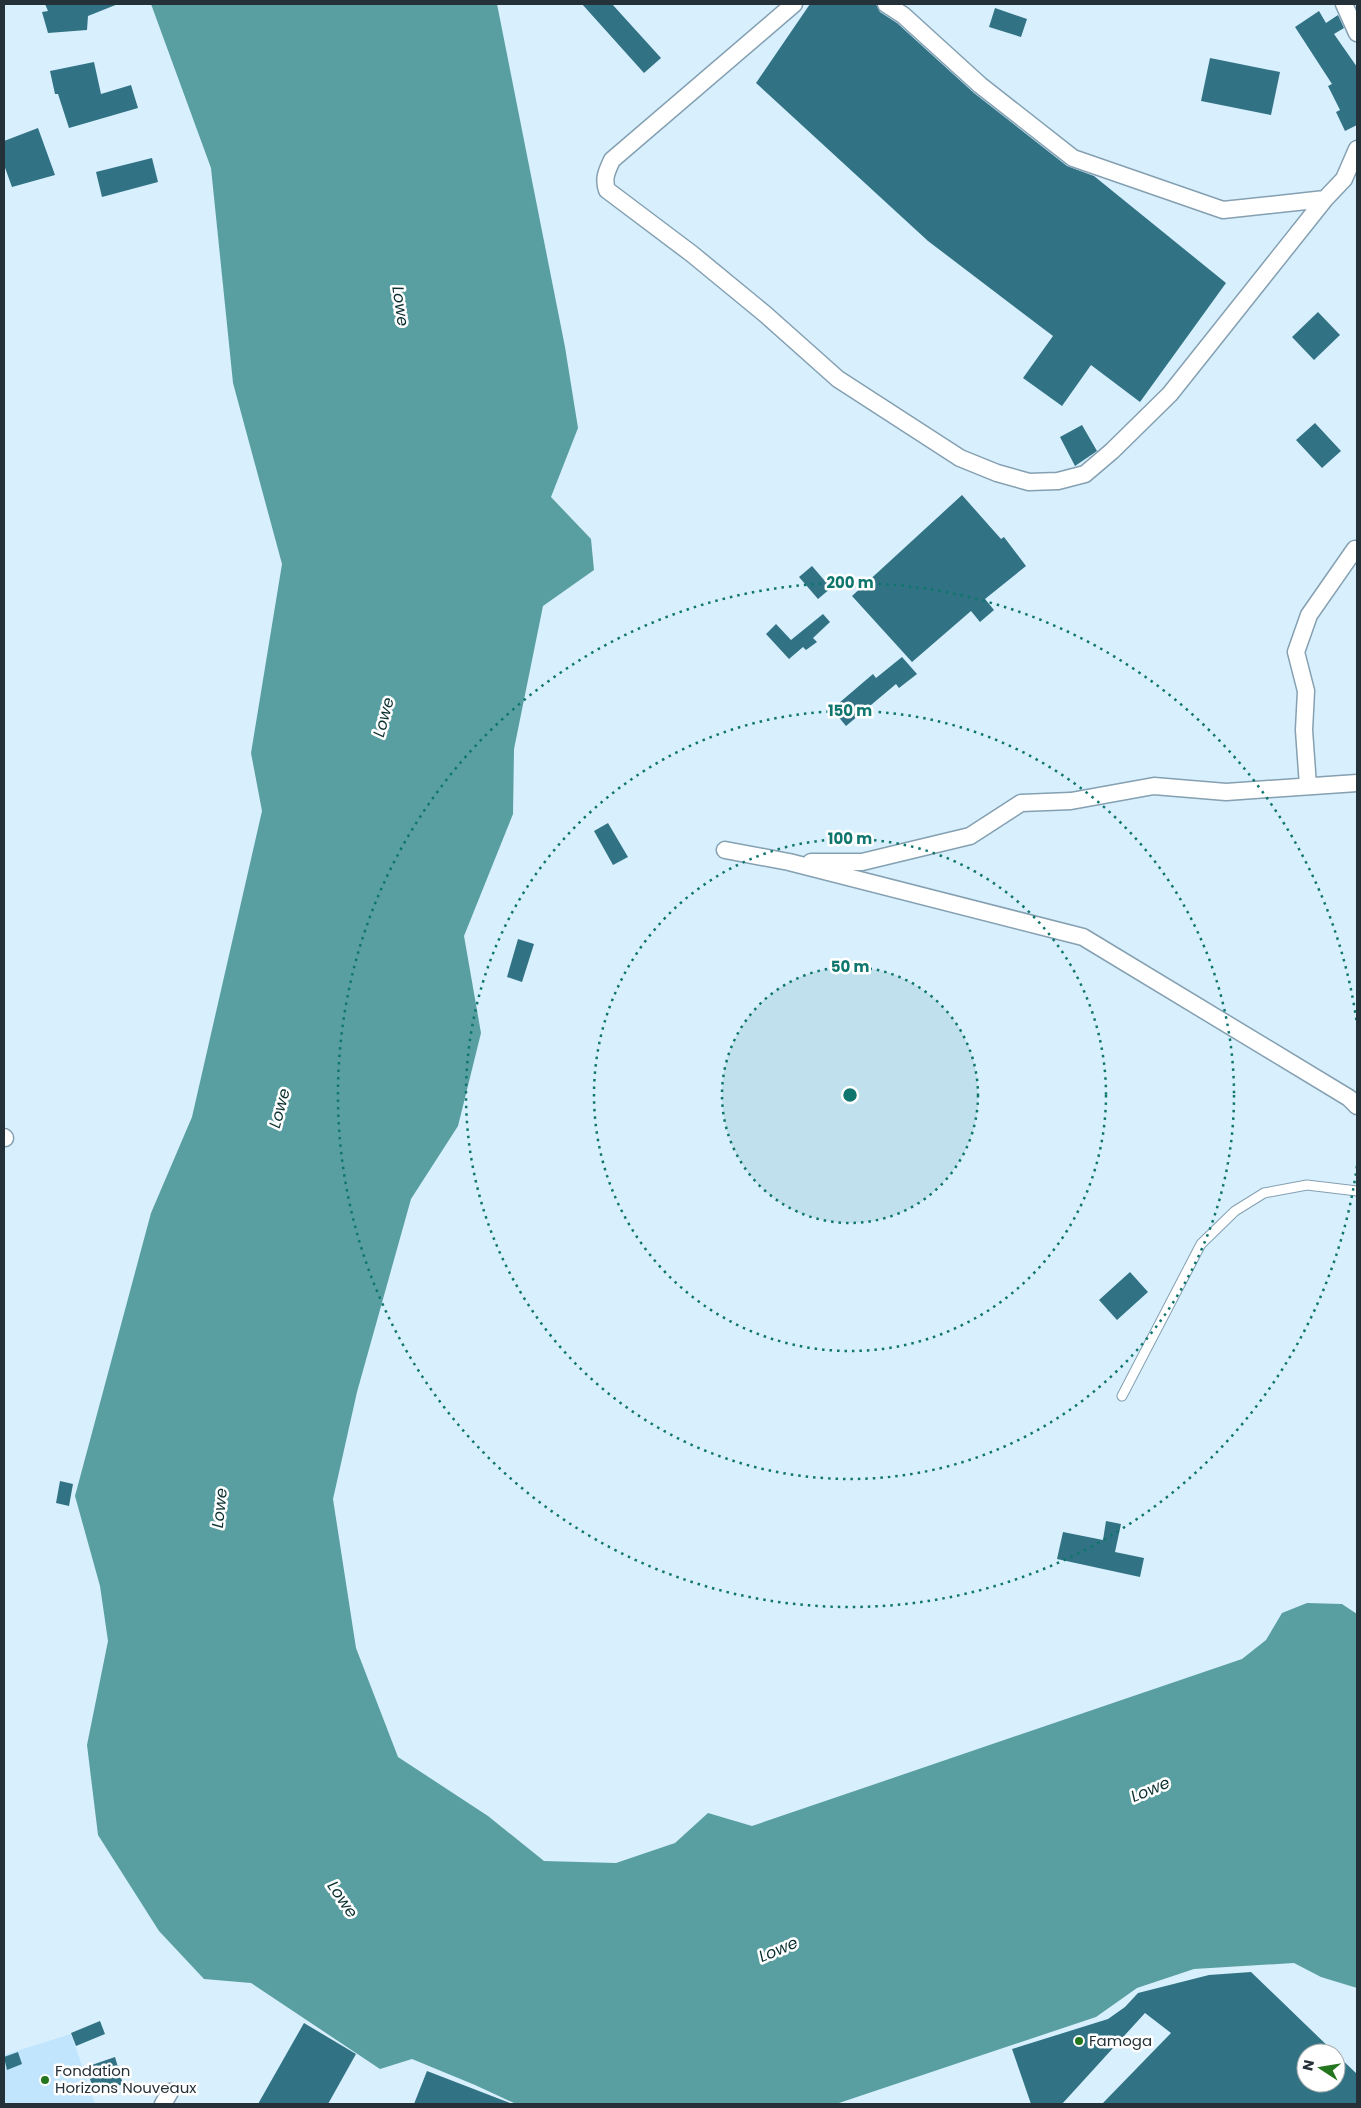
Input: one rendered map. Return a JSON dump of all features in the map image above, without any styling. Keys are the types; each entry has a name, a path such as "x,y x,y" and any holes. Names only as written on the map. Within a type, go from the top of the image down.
{"street":[{"path":"794,4 612,160 605,175 607,190 692,254 765,314 838,379 960,458 997,473 1029,482 1048,481 1085,474 1112,451 1170,394 1325,199 1344,179 1357,149"},
{"path":"886,4 903,15 980,85 1073,158 1223,210 1325,199"},
{"path":"1344,4 1357,33"},
{"path":"1308,786 1304,730 1306,691 1296,652 1309,614 1355,549"},
{"path":"789,862 862,862 970,836 1021,802 1071,801 1154,786 1226,792 1357,783"},
{"path":"725,850 789,862 1083,937 1349,1098 1357,1106"}],"lane":[{"path":"1122,1396 1201,1244 1236,1211 1264,1193 1307,1185 1357,1192"}],"shaded area":[{"name":"Fondation Horizons Nouveaux","path":"71,2034 95,2104 4,2104 4,2055"}],"water":[{"name":"Lowe","path":"151,4 497,4 565,347 578,428 551,497 591,539 594,570 543,606 514,749 513,814 464,936 481,1033 458,1126 411,1199 357,1392 333,1499 356,1648 398,1757 488,1816 544,1861 616,1863 675,1843 708,1813 752,1826 1242,1659 1266,1640 1282,1613 1307,1603 1342,1604 1357,1614 1357,1988 1321,1977 1294,1963 1194,1969 1137,1988 1096,2017 836,2104 516,2104 412,2059 380,2069 251,1983 204,1979 159,1931 98,1835 87,1745 108,1641 100,1586 75,1496 151,1213 192,1117 262,811 251,753 282,564 233,383 211,168"}],"building":[{"path":"45,4 118,4 88,16 87,30 48,33 42,12 48,11"},
{"path":"582,4 612,4 661,58 644,73"},
{"path":"810,4 876,4 880,12 897,23 974,93 1067,166 1094,176 1226,283 1140,402 1091,365 1062,406 1023,378 1053,336 928,241 756,83"},
{"path":"995,8 1027,19 1021,37 989,27"},
{"path":"1319,11 1326,23 1338,15 1344,28 1334,34 1357,67 1357,125 1345,131 1336,112 1340,110 1328,86 1332,84 1295,27"},
{"path":"1210,58 1280,72 1271,115 1201,101"},
{"path":"94,62 101,94 131,85 138,108 69,128 58,94 55,94 50,71"},
{"path":"38,128 55,175 12,187 4,165 4,141"},
{"path":"152,158 158,182 102,197 96,172"},
{"path":"1318,312 1340,335 1314,360 1292,337"},
{"path":"1315,423 1341,451 1322,468 1296,440"},
{"path":"1082,425 1097,451 1075,466 1060,437"},
{"path":"962,495 1001,539 1004,537 1026,566 985,599 994,610 980,622 971,611 912,662 852,596"},
{"path":"812,566 831,588 818,599 799,577"},
{"path":"823,614 830,622 813,638 817,642 806,650 803,647 789,659 766,634 776,624 791,640"},
{"path":"902,657 917,674 899,688 896,684 846,726 832,709 873,674 876,678"},
{"path":"608,823 628,857 613,865 594,831"},
{"path":"518,939 534,944 522,982 507,977"},
{"path":"1130,1272 1148,1292 1117,1320 1099,1300"},
{"path":"60,1481 73,1484 69,1506 56,1503"},
{"path":"1106,1521 1121,1524 1115,1552 1144,1558 1140,1577 1057,1559 1063,1532 1103,1540"},
{"path":"1251,1972 1325,2043 1296,2043 1296,2093 1346,2093 1346,2064 1357,2074 1357,2104 1102,2104 1171,2033 1145,2013 1062,2104 1031,2104 1012,2049 1108,2019 1125,2007 1138,1993 1209,1975"},
{"path":"100,2021 105,2034 76,2046 71,2033"},
{"path":"304,2023 356,2054 328,2104 258,2104"},
{"path":"18,2052 22,2064 7,2070 4,2057"},
{"path":"115,2057 123,2084 103,2091 100,2082 92,2085 86,2067"},
{"path":"427,2071 510,2103 510,2104 414,2104"}],"place":[{"name":"Famoga","path":"1079,2041"},
{"name":"Fondation Horizons Nouveaux","path":"45,2080"}]}
